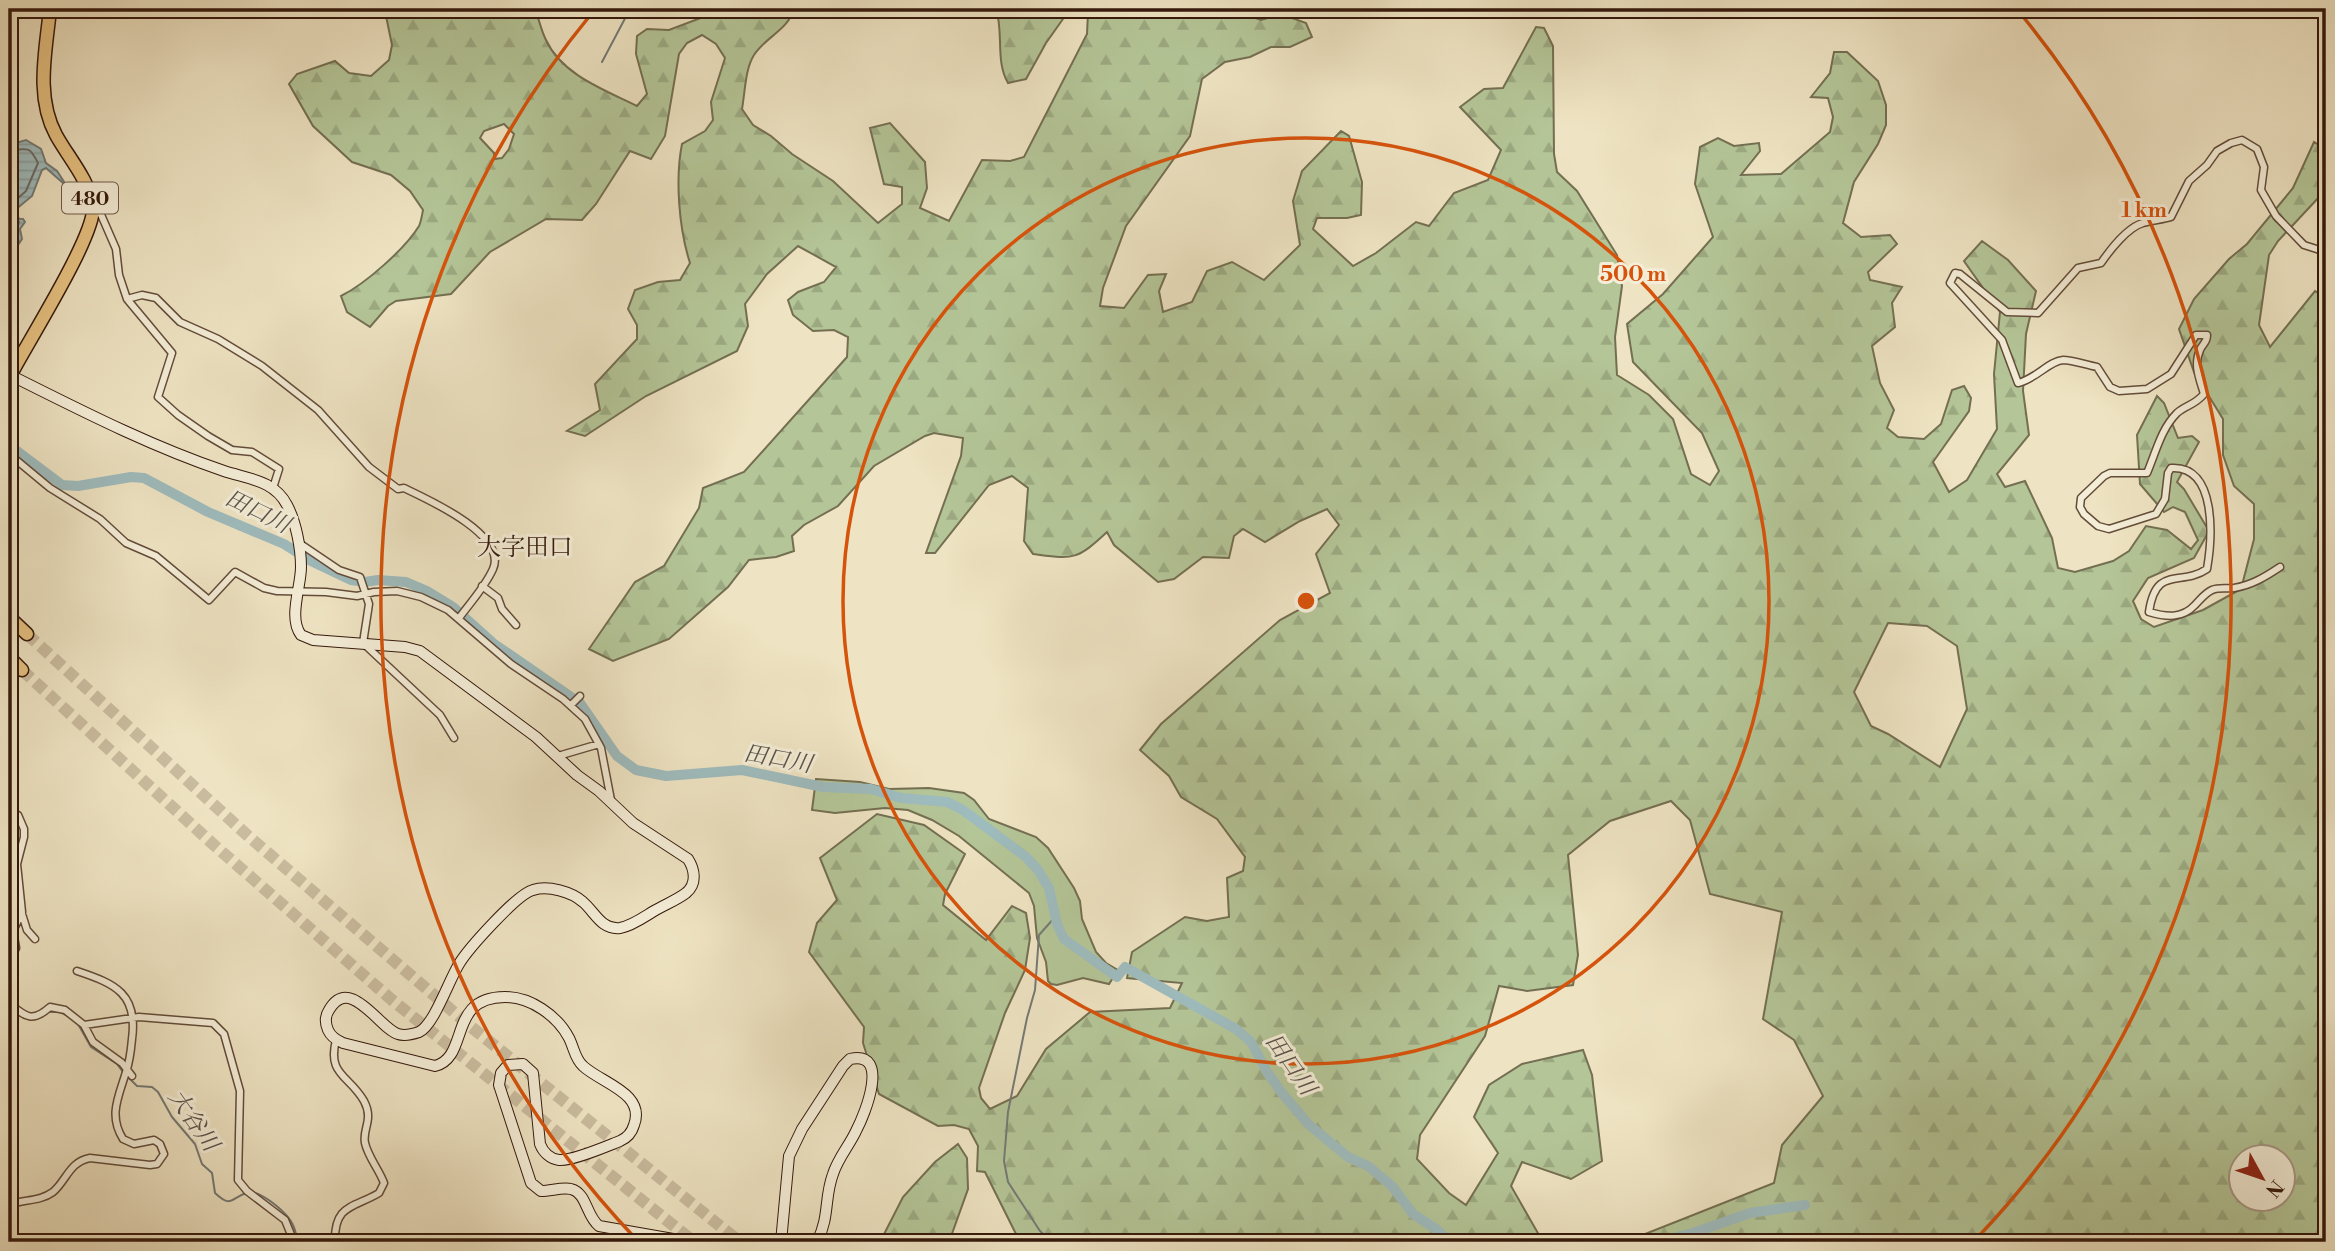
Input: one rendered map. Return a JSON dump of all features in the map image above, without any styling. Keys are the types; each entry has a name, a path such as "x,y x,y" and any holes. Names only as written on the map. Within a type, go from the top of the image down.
{"highway":[{"name":"480","path":"9,377 80,250 91,224 93,207 83,180 55,133 46,110 43,77 50,9"},
{"path":"9,617 23,631"}],"street":[{"path":"2280,567 2252,584 2231,589 2214,589 2190,610 2169,618 2149,612 2155,589 2170,580 2201,573 2207,569 2209,502 2207,492 2199,481 2186,471 2171,468 2165,499 2156,514 2109,529 2098,526 2080,507 2081,499 2104,476 2110,473 2147,473 2164,430 2178,411 2197,403 2204,394 2198,381 2197,369 2200,350 2207,341 2207,335 2196,335 2171,374 2147,389 2119,391 2110,387 2096,367 2063,360 2028,381 2018,383 2002,340 1950,283 1955,273 1960,274 2007,312 2038,313 2078,268 2101,263 2113,245 2141,223 2158,222 2171,217 2189,181 2207,165 2217,151 2231,143 2242,141 2256,149 2264,167 2261,190 2276,216 2304,245 2326,251"},
{"path":"93,207 99,210 116,249 119,275 127,299 172,352 158,397 208,436 232,450 251,452 279,469 273,488"},
{"path":"127,299 142,295 156,298 180,322 234,347 318,410 369,467 398,489 404,488 456,514 487,540 495,556 494,567 459,618"},
{"path":"9,377 122,430 220,470 273,488 289,510 298,546 301,566 296,626 303,637 310,640 405,647 420,651 530,732 642,829 688,859 694,877 687,891 630,925 617,928 601,922 573,895 550,889 532,890 520,898 467,952 424,1029 412,1034 395,1033 362,1003 354,1000 335,1003 327,1015 327,1029 336,1040 426,1065 439,1065 449,1060 453,1054 461,1026 475,1007 496,997 513,997 531,1002 561,1027 581,1064 629,1098 635,1107 636,1115 633,1128 623,1140 567,1159 554,1159 544,1152 540,1144 533,1073 523,1063 508,1065 501,1073 499,1085 531,1183 541,1191 576,1191 584,1201 591,1218 599,1226 690,1242"},
{"path":"9,454 50,488 100,519 126,543 156,555 207,599 212,598 235,572 264,588 358,596 365,591 389,591 405,593 440,606 459,618 512,664 572,705 585,719 599,744 611,802"},
{"path":"298,546 361,578 369,610 363,643"},
{"path":"482,586 498,598 502,609 516,625"},
{"path":"363,643 440,715 454,738"},
{"path":"572,705 579,696"},
{"path":"558,756 599,744"},
{"path":"9,812 18,815 24,829 17,864 22,912 27,930 35,939"},
{"path":"9,962 16,948 13,931 22,912"},
{"path":"9,1205 50,1194 71,1168 83,1159 96,1158 150,1165 161,1161 164,1154 160,1144 154,1140 129,1143 120,1135 114,1119 114,1108 127,1068 134,1029 132,1007 121,992 99,979 77,971"},
{"path":"9,1003 24,1015 34,1017 40,1016 50,1007 65,1010 84,1025 93,1042 127,1068 132,1076"},
{"path":"84,1025 132,1017 212,1023 219,1027 226,1041 240,1091 238,1180 247,1191 285,1220 294,1242"},
{"path":"335,1242 337,1225 345,1210 379,1193 384,1183 365,1143 368,1118 363,1099 334,1063 336,1040"},
{"path":"781,1242 787,1166 793,1146 842,1066 850,1059 861,1058 870,1063 873,1072 867,1101 855,1133 832,1175 826,1220 817,1242"}],"green space":[{"path":"378,9 535,9 546,40 562,63 598,87 637,106 647,94 636,54 637,36 647,29 669,30 719,11 793,9 787,22 758,49 751,61 742,109 753,125 833,181 878,223 902,204 902,187 884,184 870,128 890,123 925,162 927,188 920,208 949,221 982,160 1010,161 1024,157 1087,34 1088,12 1070,9 1229,9 1261,20 1281,14 1306,23 1312,37 1290,47 1271,47 1250,57 1225,62 1202,79 1190,136 1126,226 1103,288 1100,306 1124,308 1148,275 1166,274 1159,291 1163,312 1192,302 1207,271 1232,262 1264,280 1300,245 1293,201 1302,171 1341,131 1349,136 1362,182 1361,215 1317,218 1313,229 1353,266 1376,253 1416,222 1429,226 1454,193 1488,180 1501,150 1460,107 1484,89 1503,88 1536,27 1544,28 1553,46 1554,154 1557,172 1577,191 1617,255 1622,286 1615,337 1617,375 1649,395 1673,419 1691,474 1710,485 1719,471 1702,433 1633,362 1627,324 1663,294 1713,237 1695,184 1700,147 1718,138 1734,146 1759,143 1760,151 1741,175 1781,174 1830,132 1833,117 1828,98 1811,97 1830,73 1834,52 1847,52 1878,81 1886,105 1886,125 1878,144 1854,182 1843,223 1861,237 1890,235 1897,244 1868,272 1870,280 1902,287 1892,303 1895,327 1872,346 1880,383 1894,410 1887,428 1898,437 1924,439 1941,424 1952,390 1964,386 1971,398 1969,411 1933,462 1949,492 1967,480 1997,429 1994,374 2000,312 1964,261 1982,241 2008,260 2036,291 2026,334 2023,391 2029,435 1997,474 2005,487 2025,481 2052,538 2058,568 2075,572 2113,561 2129,551 2146,526 2167,530 2191,549 2198,540 2185,512 2173,507 2164,512 2140,484 2137,435 2157,396 2164,403 2178,438 2192,436 2199,442 2177,482 2209,531 2194,558 2148,578 2133,601 2141,619 2154,627 2203,610 2241,589 2254,539 2254,504 2234,486 2223,455 2223,419 2194,372 2179,329 2194,299 2229,259 2247,244 2293,188 2314,142 2322,147 2320,196 2278,241 2269,255 2259,325 2270,347 2315,291 2326,297 2326,1242 1609,1242 1630,1240 1774,1183 1782,1145 1823,1096 1794,1040 1763,1019 1782,912 1710,894 1690,820 1671,801 1610,821 1568,855 1578,955 1573,985 1527,991 1499,986 1485,1036 1420,1135 1417,1159 1449,1193 1466,1205 1498,1153 1474,1117 1489,1085 1522,1064 1583,1050 1592,1075 1602,1161 1571,1179 1522,1162 1511,1186 1539,1235 1563,1242 1020,1242 985,1172 977,1171 978,1146 969,1129 954,1125 938,1126 879,1094 863,1043 864,1027 809,952 817,923 837,900 820,858 877,814 924,825 965,854 945,894 943,905 986,940 1012,906 1026,913 1030,938 1025,970 1005,1013 979,1088 981,1098 990,1109 1017,1096 1046,1049 1090,1012 1170,1008 1182,983 1127,978 1132,952 1185,917 1207,921 1229,917 1227,878 1243,871 1245,857 1217,819 1181,797 1169,776 1140,750 1161,724 1280,620 1330,593 1316,554 1339,525 1327,509 1265,542 1243,529 1234,536 1229,558 1203,557 1174,579 1158,582 1114,545 1107,532 1081,553 1073,556 1033,554 1024,541 1028,488 1012,476 989,485 935,553 926,553 961,456 963,438 934,433 874,466 838,506 804,525 792,536 794,551 776,557 749,560 728,587 669,639 613,661 589,649 635,582 664,566 699,508 703,488 744,472 847,357 848,337 834,330 813,331 793,315 788,300 798,292 824,282 836,267 798,246 767,274 745,304 748,326 737,351 646,396 585,436 567,431 600,410 595,384 637,339 637,325 628,309 635,290 658,282 680,280 690,263 679,204 682,144 705,131 713,120 711,102 725,58 716,44 702,35 687,43 679,54 665,136 651,159 630,151 596,204 582,220 546,219 490,252 451,294 396,301 388,306 370,327 347,312 341,296 373,275 404,245 419,226 423,210 410,191 391,175 352,162 313,126 289,84 297,74 335,61 349,73 371,76 389,60 392,45 385,11","holes":["504,124 514,134 509,149 502,158 494,159 494,153 480,138 484,131","1888,623 1927,626 1957,646 1967,709 1940,767 1871,726 1854,692"]},
{"path":"996,9 1070,9 1046,43 1026,79 1008,83 1004,74"},
{"path":"816,779 860,782 889,789 929,788 964,793 974,800 989,819 1036,837 1048,848 1074,888 1080,901 1082,919 1096,952 1106,963 1118,970 1109,984 1083,978 1051,984 1037,938 1034,906 1029,893 959,836 908,810 885,808 835,813 812,810"},
{"path":"958,1144 967,1158 968,1189 949,1242 880,1242 903,1197 935,1162"}],"water":[{"path":"9,117 15,118 9,142"},
{"path":"26,140 41,149 46,163 57,171 68,188 67,191 63,183 46,168 42,170 32,196 15,210 19,219 25,222 20,229 22,239 9,258 9,251 18,237 16,233 19,222 16,222 17,218 13,218 15,215 12,212 9,214 9,187 13,179 9,165 9,142"}],"waterway":[{"path":"602,62 630,9"},
{"name":"田口川","path":"9,445 62,485 78,486 131,477 144,478 208,512 284,544 311,561 351,580 406,582 427,591 453,607 493,643 580,703 617,756 636,770 666,776 742,770 823,787 871,789 901,798 947,802 963,810 1026,857 1038,870 1049,888 1057,924 1064,939 1117,977 1125,967 1236,1029 1251,1042 1267,1072 1308,1124 1348,1157 1368,1166 1392,1186 1413,1214 1450,1242"},
{"path":"1052,1242 1040,1231 1008,1182 1004,1161 1008,1112 1035,990 1039,935 1055,917"},
{"name":"大谷川","path":"50,1012 60,1012 68,1016"},
{"name":"大谷川","path":"78,1024 91,1047 117,1064 123,1072"},
{"name":"大谷川","path":"127,1076 137,1086 152,1087 158,1092 172,1117 195,1144 202,1164 212,1173 215,1193 220,1198 230,1201 246,1193"},
{"name":"大谷川","path":"252,1192 269,1200 286,1215 299,1242"},
{"name":"田口川","path":"1656,1242 1693,1233 1750,1213 1805,1205"}],"tunnel":[{"path":"27,634 247,835 470,1026 740,1242"},
{"path":"22,670 214,845 392,1000 694,1242"}],"district":[{"name":"大字田口","path":"525,547"}]}
